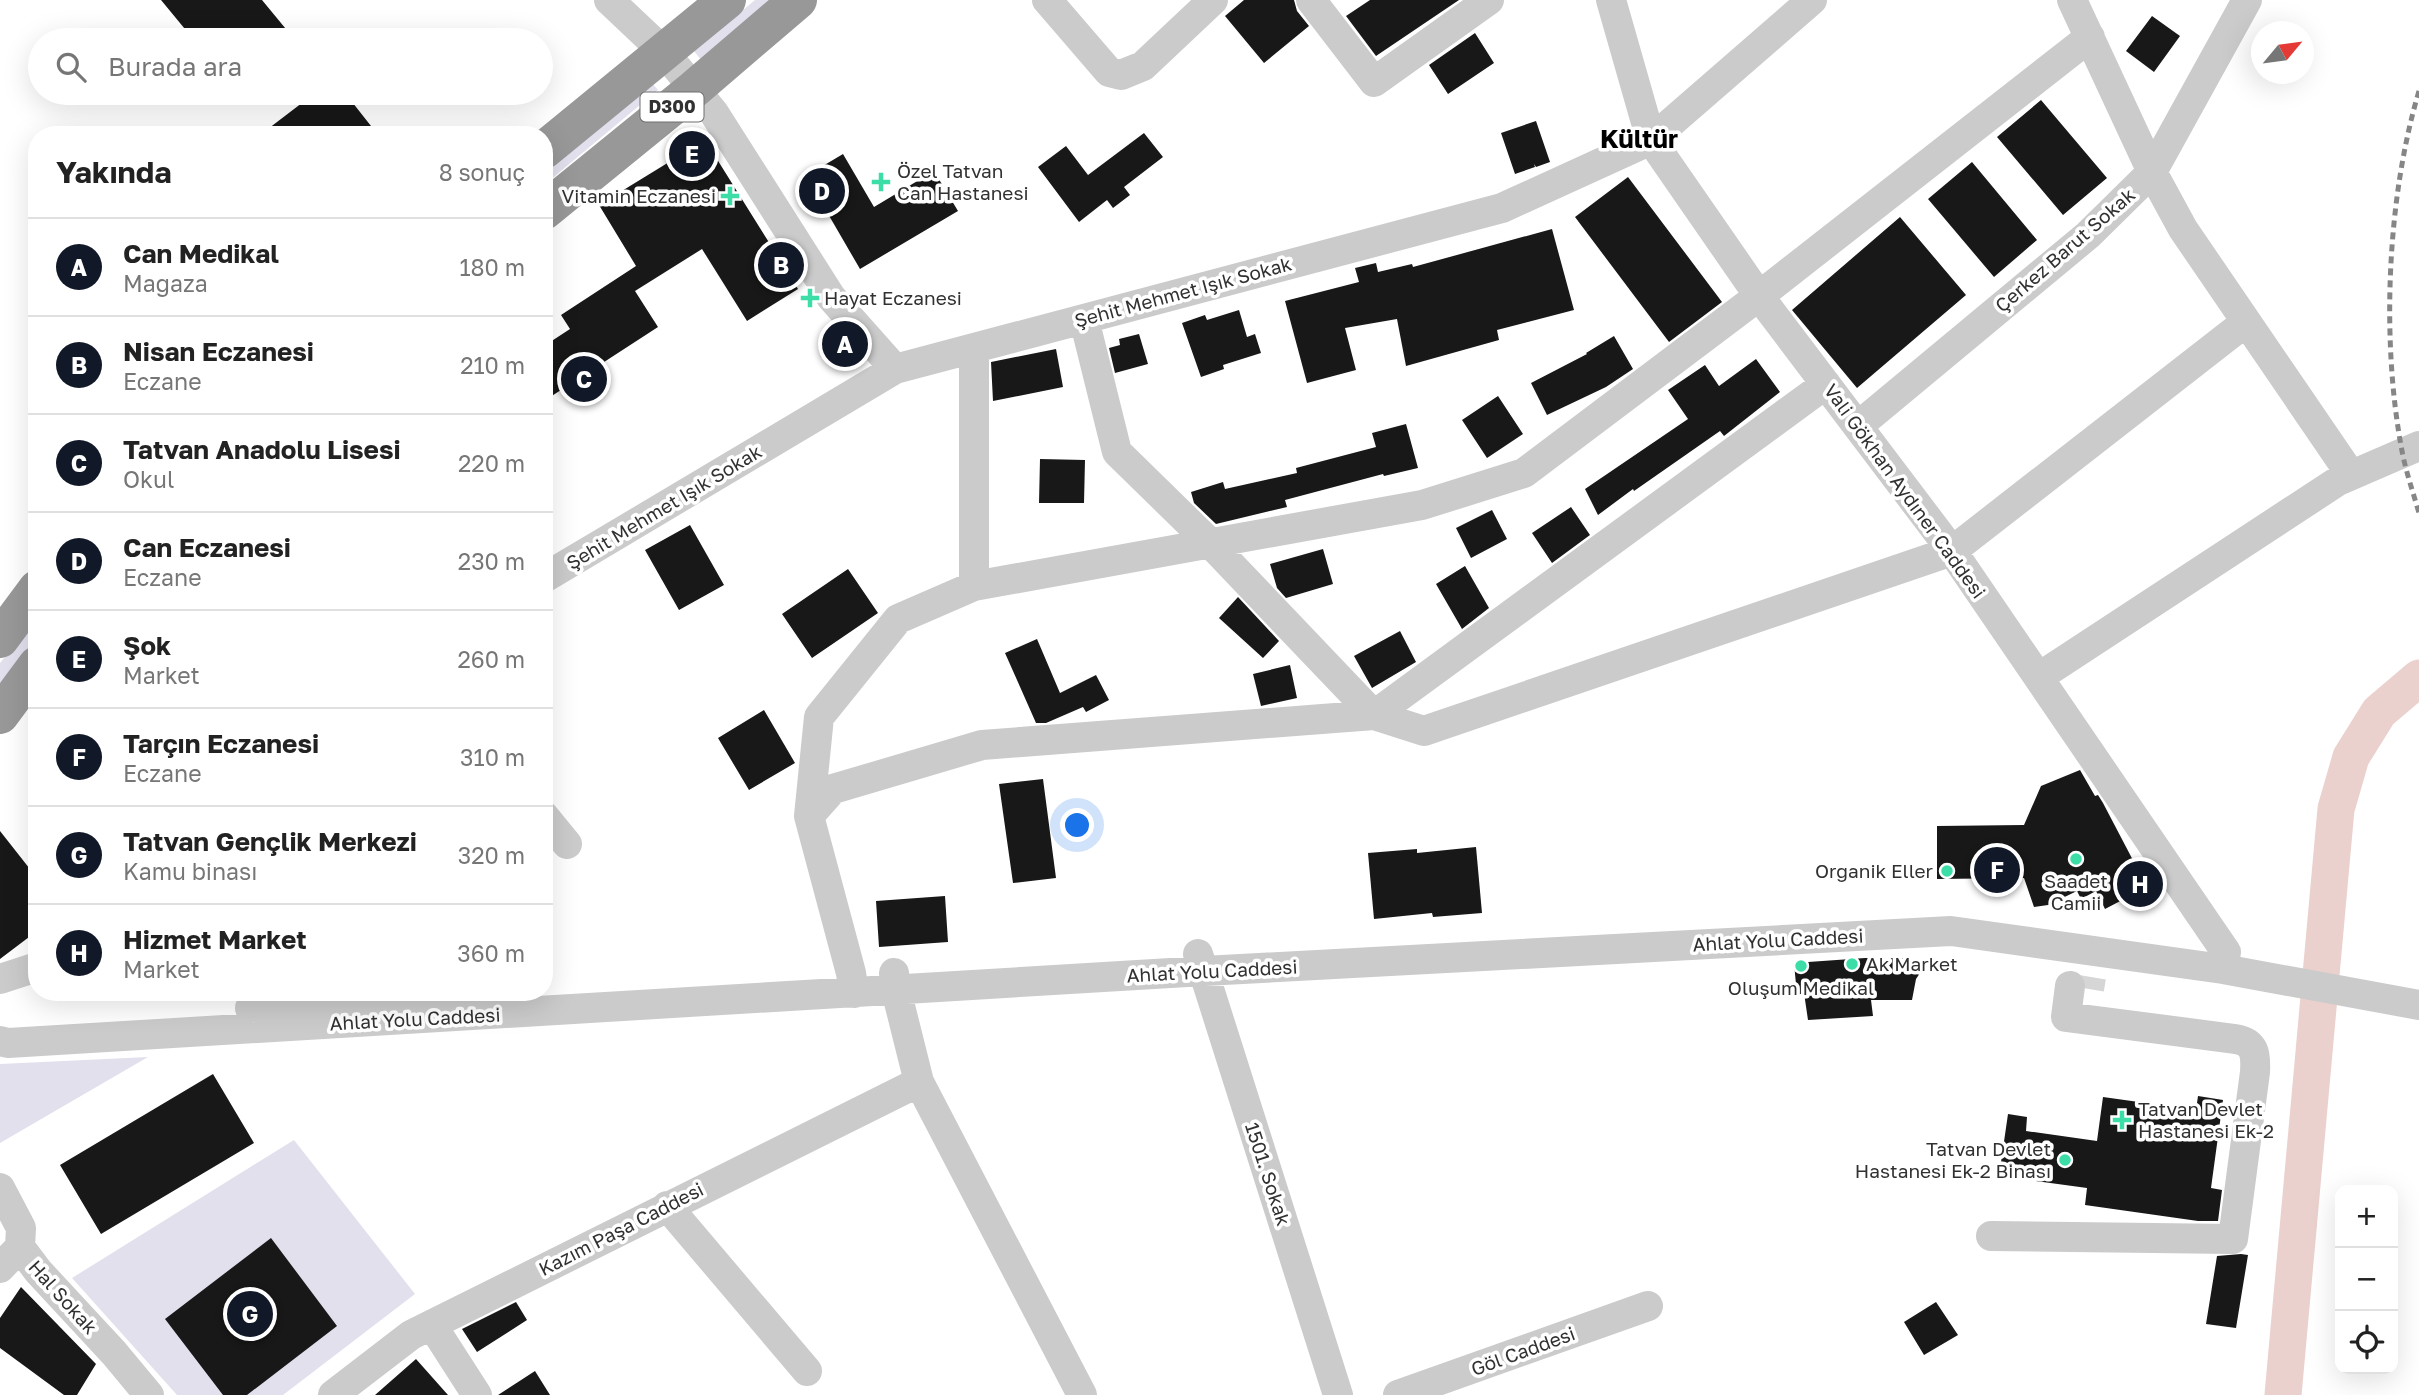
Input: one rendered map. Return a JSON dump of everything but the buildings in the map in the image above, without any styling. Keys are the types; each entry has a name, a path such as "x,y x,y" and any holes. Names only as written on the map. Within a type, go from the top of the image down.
{"highway":[{"name":"D300","path":"553,143 727,0"},
{"name":"D300","path":"553,204 798,0"},
{"path":"0,639 28,601"},
{"path":"0,715 28,677"}],"street":[{"path":"609,0 664,52 714,113 831,297 895,369"},
{"path":"1047,0 1109,72 1121,75 1143,66 1213,0"},
{"path":"1311,0 1374,82 1489,0"},
{"name":"Vali Gökhan Aydıner Caddesi","path":"1611,0 1651,140 1759,296 1952,551 2039,677 2225,960"},
{"name":"Şehit Mehmet Işık Sokak","path":"553,573 895,369 1502,208 1651,140 1812,0"},
{"path":"2072,0 2152,172 2183,229 2350,475"},
{"name":"Çerkez Barut Sokak","path":"1858,426 2088,235 2152,172 2247,0"},
{"path":"853,983 810,816 819,717 898,620 974,586 1422,505 1524,473 1759,296 2090,37"},
{"path":"1084,319 1117,452 1209,542 1374,715"},
{"path":"810,816 833,789 982,745 1374,715 1424,731 1952,551 2246,322"},
{"path":"974,348 974,586"},
{"path":"1374,715 1826,384"},
{"path":"2039,677 2338,481 2419,446"},
{"path":"553,827 567,844"},
{"name":"Ahlat Yolu Caddesi","path":"553,997 853,983 1492,946 1951,931 2082,962 2225,960 2346,979 2419,984"},
{"name":"1501. Sokak","path":"1201,962 1338,1395"},
{"path":"1991,1236 2233,1239 2255,1072 2256,1060 2252,1046 2235,1038 2066,1017 2082,962"},
{"path":"0,979 28,970"},
{"name":"Ahlat Yolu Caddesi","path":"2346,979 2419,1004"},
{"path":"895,980 919,1082 1082,1395"},
{"name":"Ahlat Yolu Caddesi","path":"553,990 853,983"},
{"name":"Ahlat Yolu Caddesi","path":"0,1041 8,1043 408,1001"},
{"name":"Ahlat Yolu Caddesi","path":"0,1026 458,1001"},
{"name":"Kazım Paşa Caddesi","path":"333,1395 411,1335 919,1082"},
{"name":"Hal Sokak","path":"0,1188 21,1228 20,1247 37,1271 114,1353 149,1395"},
{"path":"667,1206 807,1371"},
{"path":"0,1268 20,1247"},
{"name":"Göl Caddesi","path":"1398,1395 1648,1306"},
{"path":"432,1325 477,1395"}],"shaded area":[{"path":"755,0 773,0 701,60 694,51"},
{"path":"652,83 658,90 553,178 553,165"},
{"path":"28,628 28,648 0,683 0,663"},
{"path":"148,1057 0,1143 0,1064"},
{"path":"294,1140 415,1294 283,1395 177,1395 72,1278"}],"waterway":[{"path":"2283,1395 2336,809 2351,757 2379,712 2419,678"}],"tunnel":[{"path":"2089,989 2091,977"}],"railway":[{"path":"2419,91 2408,133 2394,223 2390,317 2395,408 2404,459 2419,513"}],"place":[{"name":"Şok","path":"692,154"},
{"name":"Özel Tatvan Can Hastanesi","path":"881,182"},
{"name":"Can Eczanesi","path":"822,191"},
{"name":"Vitamin Eczanesi","path":"730,196"},
{"name":"Nisan Eczanesi","path":"781,265"},
{"name":"Hayat Eczanesi","path":"810,298"},
{"name":"Can Medikal","path":"845,344"},
{"name":"Tatvan Anadolu Lisesi","path":"584,379"},
{"name":"Saadet Camii","path":"2076,859"},
{"name":"Tarçın Eczanesi","path":"1997,870"},
{"name":"Organik Eller","path":"1947,871"},
{"name":"Hizmet Market","path":"2140,884"},
{"name":"Ak Market","path":"1852,964"},
{"name":"Oluşum Medikal","path":"1801,966"},
{"name":"Tatvan Devlet Hastanesi Ek-2","path":"2122,1120"},
{"name":"Tatvan Devlet Hastanesi Ek-2 Binası","path":"2065,1160"},
{"name":"Tatvan Gençlik Merkezi","path":"250,1314"}],"district":[{"name":"Kültür","path":"1639,139"}]}
